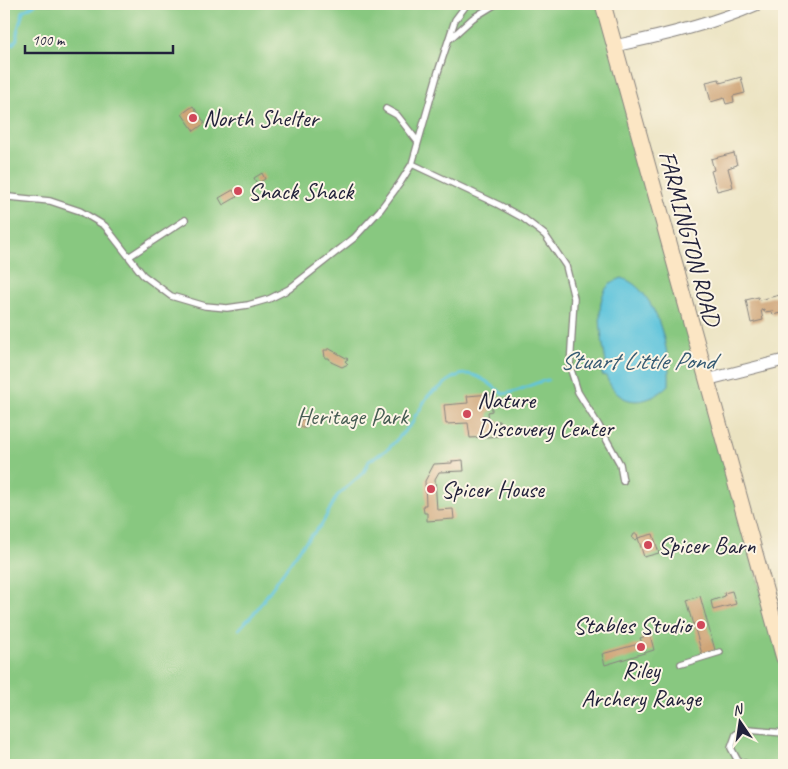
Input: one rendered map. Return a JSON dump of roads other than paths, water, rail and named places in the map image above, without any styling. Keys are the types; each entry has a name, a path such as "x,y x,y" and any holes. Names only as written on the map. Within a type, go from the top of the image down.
{"street":[{"name":"FARMINGTON ROAD","path":"603,4 784,658"},
{"path":"614,46 686,29 733,15 758,4"},
{"path":"706,380 784,360"}],"lane":[{"path":"4,190 9,197 50,201 80,211 104,226 130,256 143,275 171,296 206,306 227,308 269,299 289,289 354,238 380,210 412,164 449,39 456,20 468,4"},
{"path":"449,39 473,18 496,4"},
{"path":"386,109 397,115 418,142"},
{"path":"412,164 523,218 545,235 566,266 574,298 570,367 578,392 620,464 623,481"},
{"path":"130,256 185,220"},
{"path":"681,664 720,652"},
{"path":"751,765 738,761 731,748 736,734 748,730 784,733"}],"water":[{"name":"Stuart Little Pond","path":"622,278 634,284 653,308 664,340 667,356 669,385 652,397 643,400 625,399 611,386 606,376 602,375 602,372 607,369 600,325 601,302 604,292 609,285"}],"waterway":[{"path":"4,47 13,44 17,39 23,11 36,4"},
{"path":"239,629 255,612 301,547 322,524 337,496 364,472 369,461 388,449 414,421 414,417 427,397 451,379 466,374 488,382 503,394 548,380"}],"place":[{"name":"North Shelter","path":"193,118"},
{"name":"Snack Shack","path":"238,191"},
{"name":"Nature Discovery Center","path":"467,414"},
{"name":"Spicer House","path":"431,489"},
{"name":"Spicer Barn","path":"648,545"},
{"name":"Stables Studio","path":"701,625"},
{"name":"Riley Archery Range","path":"641,647"}],"park label":[{"name":"Heritage Park","path":"352,416"}]}
